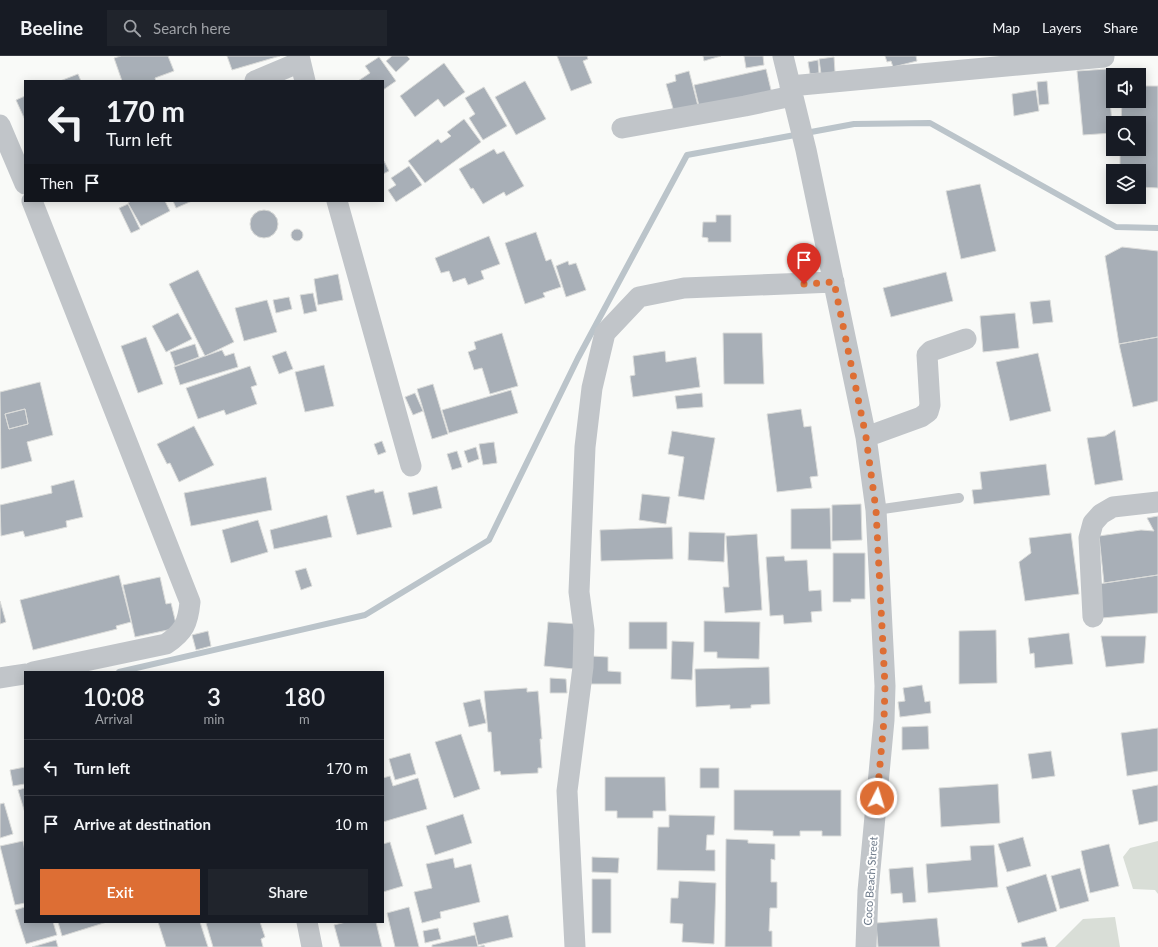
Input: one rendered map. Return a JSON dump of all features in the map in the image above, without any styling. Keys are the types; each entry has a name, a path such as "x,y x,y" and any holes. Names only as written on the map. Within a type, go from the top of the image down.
{"street":[{"name":"Coco Beach Street","path":"783,56 806,150 866,437 876,510 884,700 868,891 866,947"},
{"path":"622,128 745,106 792,95 1104,56"},
{"path":"258,80 301,66"},
{"path":"0,125 24,182"},
{"path":"32,202 190,602 188,621 178,637 166,644 38,671"},
{"path":"338,202 411,466"},
{"path":"575,947 567,785 583,667 584,630 579,592 585,447 592,388 606,333 639,297 684,288 834,282"},
{"path":"866,437 921,417 928,412 930,405 927,355 931,351 966,339"},
{"path":"1093,617 1089,538 1093,523 1101,514 1113,507 1158,502"},
{"path":"0,678 24,674"},
{"path":"308,923 312,947"}],"lane":[{"path":"876,510 959,498"}],"shaded area":[{"path":"1158,841 1158,894 1155,890 1133,889 1123,857 1130,848"},
{"path":"1115,917 1120,947 1055,947 1083,919"}],"building":[{"path":"121,56 168,56 174,71 155,78 156,80 122,80 114,58"},
{"path":"227,56 280,56 232,70"},
{"path":"392,56 407,56 410,59 396,72 386,61"},
{"path":"557,56 587,56 588,59 583,61 592,83 571,91"},
{"path":"703,56 721,56 704,61"},
{"path":"744,56 763,56 764,65 746,68"},
{"path":"885,56 916,56 917,61 893,67 891,61 887,62"},
{"path":"379,57 396,81 384,89 384,80 360,80 370,73 365,66"},
{"path":"834,57 835,72 821,74 819,59"},
{"path":"818,60 819,73 810,74 808,62"},
{"path":"444,63 465,92 444,107 438,99 415,117 400,96"},
{"path":"766,69 772,94 700,110 694,85"},
{"path":"1106,69 1106,108 1111,108 1111,116 1106,116 1106,133 1083,135 1077,71"},
{"path":"689,71 698,106 674,112 666,84 676,81 675,75"},
{"path":"78,74 81,80 63,80"},
{"path":"525,81 546,119 516,135 495,97"},
{"path":"1047,81 1049,104 1039,105 1037,82"},
{"path":"1146,86 1158,86 1158,188 1146,187 1146,164 1120,164 1120,156 1146,156 1146,116 1121,116 1122,108 1146,108"},
{"path":"484,87 507,126 483,140 469,118 475,114 465,98"},
{"path":"1036,90 1039,111 1014,116 1012,94"},
{"path":"24,96 24,118 16,100"},
{"path":"464,119 481,142 425,183 408,161 438,139 441,143 451,136 447,132"},
{"path":"494,149 497,154 504,151 524,186 506,196 504,192 483,204 473,188 471,189 459,169"},
{"path":"384,161 389,171 384,174"},
{"path":"409,166 422,185 396,202 388,190 396,185 391,178"},
{"path":"980,184 996,251 961,259 946,191"},
{"path":"166,202 170,211 141,226 128,203"},
{"path":"173,202 190,202 176,208"},
{"path":"128,204 140,229 131,233 119,208"},
{"path":"264,210 274,214 278,224 274,234 264,238 254,234 250,224 254,214"},
{"path":"716,215 731,215 731,242 708,242 708,238 702,237 703,222 716,222"},
{"path":"295,229 299,229 303,235 299,241 295,241 291,237 291,233"},
{"path":"536,232 546,261 551,259 561,287 543,293 545,297 525,304 505,243"},
{"path":"489,236 500,264 481,271 484,279 468,285 465,278 453,282 449,271 441,273 435,258"},
{"path":"1122,247 1158,251 1158,337 1119,344 1105,256"},
{"path":"568,261 569,265 576,263 586,290 566,297 556,266"},
{"path":"198,270 234,342 205,356 169,284"},
{"path":"946,272 953,301 891,317 883,288"},
{"path":"338,274 343,300 318,305 314,279"},
{"path":"313,293 317,311 304,314 300,295"},
{"path":"289,297 292,309 276,313 273,300"},
{"path":"267,300 277,332 244,341 235,308"},
{"path":"1050,300 1053,322 1033,324 1030,302"},
{"path":"178,313 192,339 166,352 152,326"},
{"path":"1015,313 1019,348 983,352 980,316"},
{"path":"502,333 518,386 490,394 482,368 474,370 468,352 476,349 474,342"},
{"path":"723,333 762,333 764,384 724,384"},
{"path":"146,337 163,384 138,393 121,346"},
{"path":"1158,337 1158,401 1133,407 1119,344"},
{"path":"195,344 199,357 175,366 170,352"},
{"path":"222,350 225,356 234,353 238,367 180,385 174,367"},
{"path":"286,351 293,369 279,374 272,356"},
{"path":"665,351 666,362 696,357 700,387 633,397 630,376 635,375 633,356"},
{"path":"1038,353 1051,411 1010,421 996,362"},
{"path":"324,365 334,406 305,412 295,372"},
{"path":"250,366 257,385 251,387 257,404 226,415 224,410 198,419 186,388"},
{"path":"40,382 53,435 27,442 32,461 1,469 0,392","holes":["25,409 28,424 9,429 5,414"]},
{"path":"433,384 448,434 432,439 417,389"},
{"path":"511,390 518,413 449,433 442,410"},
{"path":"415,393 423,411 413,415 405,397"},
{"path":"702,393 703,407 677,409 675,396"},
{"path":"25,409 28,424 9,429 5,414"},
{"path":"801,409 804,427 811,426 818,476 810,477 812,488 777,492 767,414"},
{"path":"194,426 214,465 179,482 170,463 167,464 157,444"},
{"path":"1115,430 1123,480 1095,485 1087,438 1105,436"},
{"path":"672,431 715,438 704,500 678,496 684,457 668,454"},
{"path":"382,441 386,452 378,455 374,444"},
{"path":"494,442 497,463 483,465 479,444"},
{"path":"476,447 479,459 468,463 464,451"},
{"path":"457,451 462,467 452,470 447,454"},
{"path":"1046,464 1050,495 974,504 972,490 982,489 980,472"},
{"path":"266,477 272,510 191,526 184,493"},
{"path":"74,480 83,517 66,521 67,527 25,537 23,531 1,536 0,505 52,493 51,486"},
{"path":"437,486 442,508 413,515 408,493"},
{"path":"374,489 375,493 383,491 392,527 357,535 346,496"},
{"path":"642,494 670,497 666,524 639,520"},
{"path":"861,504 862,540 832,541 832,505"},
{"path":"830,508 831,549 791,549 791,509"},
{"path":"327,515 332,537 274,549 270,530"},
{"path":"1158,516 1158,575 1104,583 1099,536 1141,530 1154,531 1147,518"},
{"path":"258,520 268,552 231,563 222,530"},
{"path":"672,527 673,559 601,561 600,530"},
{"path":"689,532 725,533 724,562 688,560"},
{"path":"1071,533 1079,594 1025,601 1019,562 1031,553 1029,538"},
{"path":"757,534 762,610 725,613 723,587 729,587 726,536"},
{"path":"833,553 865,553 865,599 851,599 851,602 833,602"},
{"path":"784,556 785,561 807,560 809,591 821,590 822,611 811,612 812,622 784,624 783,615 770,616 766,557"},
{"path":"306,568 312,586 301,590 295,571"},
{"path":"119,575 131,622 116,626 117,629 33,650 20,600"},
{"path":"1158,575 1158,613 1102,618 1098,584"},
{"path":"160,577 166,604 171,603 177,628 135,637 123,585"},
{"path":"0,601 6,622 0,624"},
{"path":"704,621 760,622 759,659 717,658 717,652 704,652"},
{"path":"548,622 578,624 574,669 544,666"},
{"path":"629,622 667,622 667,649 629,649"},
{"path":"996,630 997,683 959,684 959,631"},
{"path":"208,631 211,646 196,650 192,635"},
{"path":"1069,633 1073,664 1035,668 1034,653 1030,654 1028,638"},
{"path":"1101,636 1146,636 1144,663 1106,667"},
{"path":"672,641 694,642 692,680 671,679"},
{"path":"591,656 608,657 608,671 621,672 621,684 591,684"},
{"path":"769,667 770,704 751,705 751,708 730,709 730,705 696,707 695,669"},
{"path":"550,678 566,679 567,693 550,693"},
{"path":"922,685 925,702 930,701 931,713 900,717 898,702 905,701 903,688"},
{"path":"527,688 527,692 538,691 542,739 540,739 542,768 538,768 538,773 501,775 500,771 494,772 491,732 488,732 484,691"},
{"path":"480,699 486,723 469,727 463,703"},
{"path":"928,726 929,749 902,750 902,727"},
{"path":"1158,728 1158,771 1127,776 1121,733"},
{"path":"461,734 480,789 454,798 435,742"},
{"path":"1051,751 1055,776 1032,779 1028,754"},
{"path":"410,753 416,774 395,780 389,759"},
{"path":"24,767 24,784 13,786 10,770"},
{"path":"700,768 719,768 719,788 700,788"},
{"path":"390,776 393,786 418,778 427,809 384,822 384,778"},
{"path":"605,777 665,777 666,811 653,811 653,818 617,818 617,811 605,811"},
{"path":"998,784 1000,823 941,827 939,788"},
{"path":"1158,785 1158,821 1139,825 1132,790"},
{"path":"24,788 24,810 18,790"},
{"path":"734,790 841,790 841,836 822,836 822,831 800,831 800,836 773,836 773,831 734,830"},
{"path":"4,803 13,834 0,838 0,804"},
{"path":"463,814 472,843 435,855 426,826"},
{"path":"669,815 715,816 714,835 707,835 706,850 715,850 715,871 657,870 658,827 669,827"},
{"path":"1023,837 1031,866 1007,872 998,844"},
{"path":"726,839 748,840 748,843 775,844 775,860 771,859 771,882 777,882 777,908 770,908 769,931 772,931 772,947 725,947"},
{"path":"23,841 24,903 15,905 0,846"},
{"path":"390,842 403,886 384,892 384,844"},
{"path":"1109,844 1119,886 1090,893 1081,851"},
{"path":"994,845 998,887 928,893 926,864 971,860 970,846"},
{"path":"592,857 619,858 618,873 592,872"},
{"path":"453,858 455,868 471,864 480,902 440,912 441,918 422,923 414,892 432,888 426,864"},
{"path":"913,867 916,902 903,903 902,893 891,894 889,869"},
{"path":"1080,868 1089,901 1060,909 1051,876"},
{"path":"1046,874 1057,911 1018,923 1006,887"},
{"path":"592,879 611,879 611,933 592,933"},
{"path":"679,881 716,883 714,944 682,942 683,924 670,923 671,898 678,898"},
{"path":"24,907 24,923 53,923 57,935 26,944 15,910"},
{"path":"409,907 419,947 395,947 387,913"},
{"path":"508,915 513,937 478,945 473,923"},
{"path":"937,918 940,947 878,947 876,923"},
{"path":"58,923 104,923 62,936"},
{"path":"158,923 200,923 208,947 166,947"},
{"path":"206,923 260,923 265,937 261,939 263,947 213,947"},
{"path":"342,923 376,923 382,947 340,947 334,925"},
{"path":"438,928 441,939 425,943 423,931"},
{"path":"475,935 478,947 432,947 432,945"},
{"path":"1045,937 1048,947 1022,947 1021,943"},
{"path":"56,940 58,947 32,947"}],"waterway":[{"path":"123,671 365,615 489,540 578,358 687,155 854,124 930,123 1116,227 1158,228"}],"route":[{"path":"804,284 834,282 866,437 876,510 885,686 884,720 877,798"}]}
